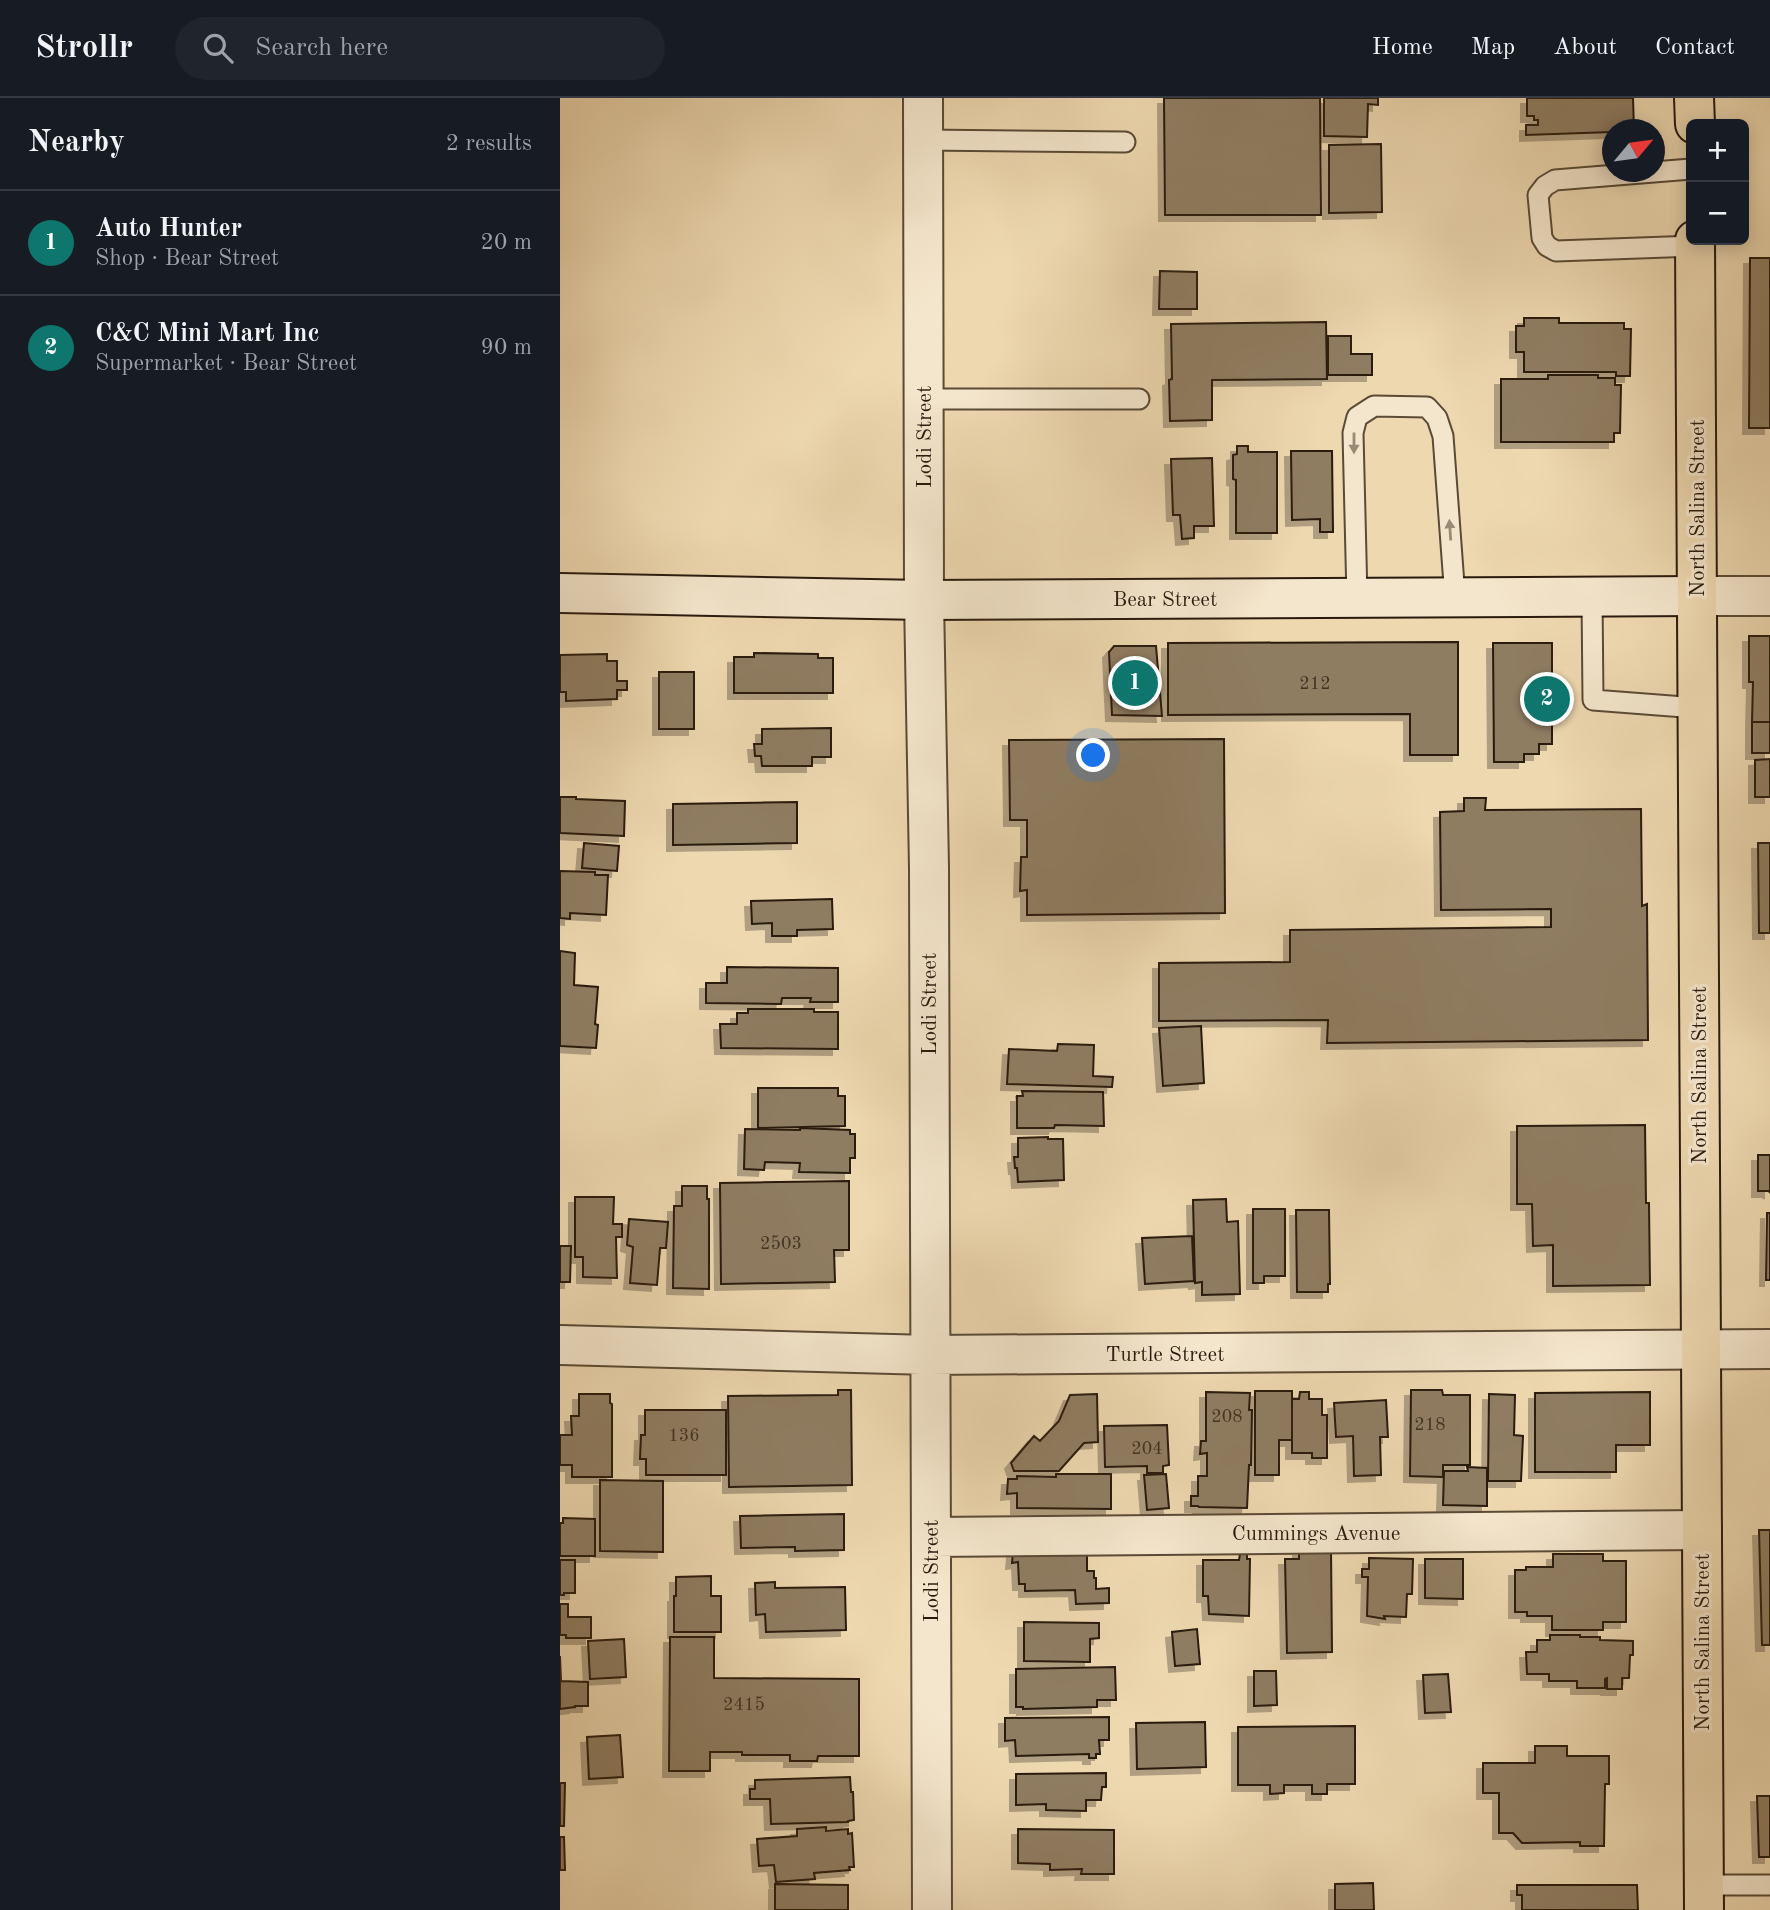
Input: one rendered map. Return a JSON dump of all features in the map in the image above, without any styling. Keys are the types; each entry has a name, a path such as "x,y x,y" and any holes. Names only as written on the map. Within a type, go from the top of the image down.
{"main road":[{"path":"1695,98 1695,119"},
{"name":"North Salina Street","path":"1695,245 1704,1897"}],"street":[{"name":"Lodi Street","path":"923,98 924,600 929,882 932,1910"},
{"name":"Bear Street","path":"560,593 924,600 1770,596"},
{"name":"Turtle Street","path":"560,1345 930,1355 1770,1349"},
{"name":"Cummings Avenue","path":"930,1536 1702,1530"}],"lane":[{"path":"923,140 1125,142"},
{"path":"1686,169 1555,180 1545,186 1538,195 1542,238 1547,246 1556,251 1686,244"},
{"path":"924,399 1139,399"},
{"path":"1357,598 1353,433 1357,417 1374,406 1427,407 1437,418 1443,436 1455,598"},
{"path":"1592,597 1593,700 1697,708"},
{"path":"1704,1897 1770,1885"}],"building":[{"path":"1164,98 1320,98 1321,215 1165,215"},
{"path":"1324,98 1378,98 1378,105 1368,104 1367,137 1324,136"},
{"path":"1527,98 1633,98 1634,119 1602,119 1602,132 1526,135 1526,125 1538,125 1534,116 1527,116"},
{"path":"1381,144 1382,212 1329,213 1329,145"},
{"path":"1750,258 1770,258 1770,428 1749,428"},
{"path":"1160,271 1197,272 1197,309 1159,309"},
{"path":"1524,318 1559,318 1559,323 1624,323 1624,329 1631,329 1630,376 1616,376 1616,372 1524,372 1524,352 1516,352 1516,326 1524,326"},
{"path":"1326,322 1327,379 1212,380 1212,420 1170,421 1171,324"},
{"path":"1328,336 1351,336 1351,354 1372,354 1372,375 1328,375"},
{"path":"1548,375 1598,375 1598,378 1615,378 1615,385 1621,385 1620,433 1614,433 1614,442 1501,442 1501,379 1548,379"},
{"path":"1237,446 1248,446 1248,452 1277,452 1277,533 1236,533 1233,455 1237,454"},
{"path":"1291,451 1332,451 1333,532 1320,532 1320,519 1292,520"},
{"path":"1212,458 1214,526 1194,526 1194,538 1182,539 1180,515 1173,515 1171,459"},
{"path":"1749,636 1770,636 1770,722 1752,722 1753,682 1749,682"},
{"path":"1458,642 1458,755 1410,755 1410,714 1168,715 1168,643"},
{"path":"1493,643 1552,643 1552,744 1539,744 1539,754 1524,754 1524,762 1494,762"},
{"path":"1114,646 1156,646 1162,716 1112,715 1109,652"},
{"path":"754,653 818,654 818,658 833,658 833,693 734,693 734,657 754,657"},
{"path":"607,654 607,661 617,661 617,681 627,681 627,690 617,690 617,699 566,701 566,692 560,692 560,655"},
{"path":"659,672 694,672 694,729 659,729"},
{"path":"1752,722 1770,722 1770,753 1752,753"},
{"path":"831,728 831,757 812,757 812,766 762,766 761,756 755,756 754,744 762,744 762,729"},
{"path":"1224,739 1225,913 1027,915 1027,890 1020,891 1021,857 1027,857 1027,820 1010,820 1009,740"},
{"path":"1770,759 1770,797 1755,797 1755,760"},
{"path":"560,797 625,801 624,836 560,833"},
{"path":"1464,798 1486,798 1485,810 1641,809 1642,906 1647,904 1648,1040 1327,1043 1328,1020 1159,1021 1159,963 1290,962 1290,930 1551,927 1551,909 1441,910 1440,812 1464,811"},
{"path":"797,802 797,843 673,845 673,804"},
{"path":"584,843 619,846 617,871 582,868"},
{"path":"1758,843 1770,843 1770,933 1759,933"},
{"path":"560,871 608,875 606,915 570,913 570,919 560,918"},
{"path":"832,899 833,929 797,930 797,936 772,936 772,923 752,924 751,901"},
{"path":"560,951 575,953 574,985 598,987 596,1048 560,1046"},
{"path":"727,967 838,968 838,1002 782,998 781,1004 706,1003 706,983 727,983"},
{"path":"748,1009 814,1009 814,1012 838,1012 838,1049 721,1048 720,1024 737,1024 737,1013 748,1013"},
{"path":"1201,1026 1204,1083 1163,1086 1159,1028"},
{"path":"1058,1044 1094,1045 1093,1076 1113,1077 1112,1087 1007,1084 1009,1049 1057,1051"},
{"path":"758,1088 838,1088 838,1096 845,1096 845,1126 758,1128"},
{"path":"1022,1091 1103,1092 1104,1126 1055,1125 1054,1128 1017,1128 1017,1096 1023,1096"},
{"path":"1645,1125 1650,1285 1553,1286 1553,1245 1533,1246 1532,1204 1517,1204 1517,1126"},
{"path":"745,1129 850,1130 850,1134 855,1134 855,1158 850,1158 850,1173 799,1172 800,1163 765,1162 764,1170 744,1169"},
{"path":"1018,1138 1063,1139 1064,1180 1018,1182 1014,1157 1018,1157"},
{"path":"1758,1155 1770,1155 1770,1193 1758,1191"},
{"path":"849,1181 849,1250 834,1250 835,1282 721,1284 720,1183"},
{"path":"682,1186 707,1186 709,1289 673,1288 674,1206 682,1206"},
{"path":"575,1197 614,1197 613,1224 622,1224 622,1237 616,1237 617,1278 583,1277 583,1257 575,1257"},
{"path":"1226,1199 1227,1222 1238,1221 1240,1294 1202,1295 1202,1282 1195,1283 1193,1200"},
{"path":"1253,1209 1285,1209 1285,1276 1264,1276 1264,1283 1253,1283"},
{"path":"1296,1210 1329,1210 1328,1292 1297,1292"},
{"path":"1767,1213 1770,1213 1770,1280 1766,1280"},
{"path":"629,1219 668,1222 666,1248 660,1248 657,1285 630,1283 633,1247 627,1245"},
{"path":"1192,1236 1194,1281 1145,1284 1142,1238"},
{"path":"560,1246 571,1246 570,1282 560,1282"},
{"path":"838,1390 851,1390 852,1485 729,1487 728,1396 838,1395"},
{"path":"1411,1390 1442,1390 1443,1395 1470,1395 1470,1465 1443,1465 1443,1477 1410,1476"},
{"path":"1255,1391 1292,1391 1292,1440 1279,1440 1279,1475 1255,1475"},
{"path":"1206,1392 1250,1393 1251,1465 1247,1508 1191,1506 1191,1496 1198,1496 1198,1476 1207,1476 1207,1453 1200,1454 1201,1441 1206,1441"},
{"path":"1300,1392 1309,1392 1309,1399 1322,1399 1322,1415 1327,1415 1327,1458 1312,1458 1312,1453 1292,1453 1292,1399 1299,1399"},
{"path":"1650,1392 1650,1445 1616,1445 1616,1472 1535,1472 1535,1393"},
{"path":"579,1394 610,1394 612,1477 572,1477 572,1465 560,1465 560,1435 572,1435 571,1416 579,1416"},
{"path":"1097,1394 1098,1442 1084,1443 1059,1471 1014,1471 1011,1463 1034,1436 1040,1441 1059,1421 1070,1395"},
{"path":"1489,1394 1515,1395 1514,1435 1523,1436 1521,1481 1488,1481"},
{"path":"1386,1400 1388,1437 1380,1437 1381,1475 1354,1476 1353,1436 1336,1437 1334,1403"},
{"path":"645,1410 726,1410 726,1475 646,1475 646,1459 640,1459 641,1435 645,1435"},
{"path":"1167,1425 1169,1465 1163,1466 1163,1473 1147,1473 1147,1466 1105,1467 1104,1426"},
{"path":"1467,1467 1487,1468 1487,1506 1443,1505 1444,1471 1468,1471"},
{"path":"1056,1474 1111,1474 1111,1509 1017,1508 1017,1493 1007,1494 1008,1479 1017,1479 1017,1476 1056,1477"},
{"path":"1166,1474 1169,1508 1147,1510 1144,1475"},
{"path":"600,1480 663,1481 663,1552 600,1551"},
{"path":"844,1514 844,1550 741,1548 740,1516"},
{"path":"563,1518 595,1519 595,1556 560,1556 560,1523 563,1523"},
{"path":"1759,1530 1770,1530 1770,1645 1762,1645"},
{"path":"1299,1550 1331,1550 1332,1652 1287,1653 1285,1559 1299,1559"},
{"path":"1087,1551 1087,1571 1094,1571 1096,1589 1109,1588 1109,1603 1076,1604 1075,1590 1025,1591 1025,1584 1019,1584 1018,1562 1012,1563 1013,1552"},
{"path":"1240,1554 1247,1554 1247,1559 1250,1559 1249,1616 1209,1614 1208,1596 1203,1596 1203,1560 1239,1560"},
{"path":"1553,1554 1603,1554 1603,1561 1626,1561 1626,1622 1603,1622 1603,1630 1552,1630 1552,1616 1527,1616 1527,1612 1515,1612 1515,1570 1526,1570 1526,1567 1553,1567"},
{"path":"1369,1558 1413,1559 1412,1594 1407,1594 1406,1617 1384,1616 1385,1619 1367,1616 1368,1577 1362,1577 1362,1569 1369,1569"},
{"path":"1425,1559 1463,1559 1463,1599 1425,1598"},
{"path":"560,1560 575,1560 575,1593 560,1595"},
{"path":"711,1576 711,1596 721,1596 721,1632 674,1632 676,1577"},
{"path":"775,1582 775,1588 845,1587 846,1630 766,1632 765,1614 756,1615 755,1583"},
{"path":"560,1604 568,1604 568,1617 591,1617 591,1638 566,1638 566,1635 560,1635"},
{"path":"1024,1622 1099,1623 1099,1638 1090,1639 1090,1662 1024,1661"},
{"path":"1197,1629 1200,1664 1175,1666 1172,1632"},
{"path":"1550,1635 1580,1635 1600,1637 1600,1640 1633,1641 1629,1678 1622,1678 1622,1689 1607,1689 1607,1678 1605,1688 1577,1688 1577,1681 1549,1681 1549,1674 1527,1674 1526,1652 1537,1652 1537,1640 1550,1640"},
{"path":"670,1637 714,1637 714,1678 859,1679 859,1756 818,1756 817,1761 790,1761 790,1755 710,1752 710,1771 669,1771"},
{"path":"624,1639 626,1677 590,1679 588,1641"},
{"path":"560,1656 561,1681 588,1682 588,1706 560,1709"},
{"path":"1115,1667 1116,1700 1097,1700 1097,1707 1016,1707 1016,1669"},
{"path":"1254,1671 1276,1671 1277,1705 1254,1706"},
{"path":"1448,1674 1451,1712 1425,1713 1423,1675"},
{"path":"1109,1717 1109,1740 1099,1740 1100,1754 1096,1754 1096,1758 1089,1758 1089,1754 1016,1756 1015,1740 1005,1741 1005,1718"},
{"path":"1205,1722 1206,1767 1137,1769 1136,1723"},
{"path":"1355,1726 1355,1784 1327,1784 1327,1794 1312,1794 1312,1785 1284,1785 1284,1793 1270,1794 1270,1785 1238,1785 1238,1727"},
{"path":"620,1735 623,1777 589,1779 587,1737"},
{"path":"1535,1746 1567,1746 1567,1756 1609,1756 1609,1784 1605,1784 1604,1846 1580,1846 1580,1842 1522,1843 1513,1833 1499,1833 1499,1793 1483,1793 1483,1763 1535,1763"},
{"path":"1106,1773 1106,1787 1102,1787 1101,1800 1086,1800 1086,1811 1046,1810 1046,1804 1016,1805 1016,1774"},
{"path":"850,1777 854,1820 848,1822 771,1824 770,1799 750,1799 750,1789 755,1789 755,1780"},
{"path":"560,1783 565,1783 564,1826 560,1826"},
{"path":"1757,1796 1770,1796 1770,1857 1759,1857"},
{"path":"826,1827 826,1831 848,1829 848,1834 852,1833 854,1867 849,1867 850,1870 814,1873 815,1879 776,1882 774,1865 759,1866 757,1839 797,1836 797,1829"},
{"path":"1018,1829 1114,1830 1114,1874 1081,1874 1082,1869 1050,1870 1050,1864 1018,1863"},
{"path":"560,1837 564,1837 565,1870 560,1870"},
{"path":"1373,1883 1374,1910 1335,1910 1335,1884"},
{"path":"775,1884 848,1885 848,1910 775,1910"},
{"path":"1517,1885 1637,1885 1638,1910 1522,1910 1522,1895 1517,1895"}],"place":[{"name":"Auto Hunter","path":"1135,683"},
{"name":"C&C Mini Mart Inc","path":"1547,699"}]}
